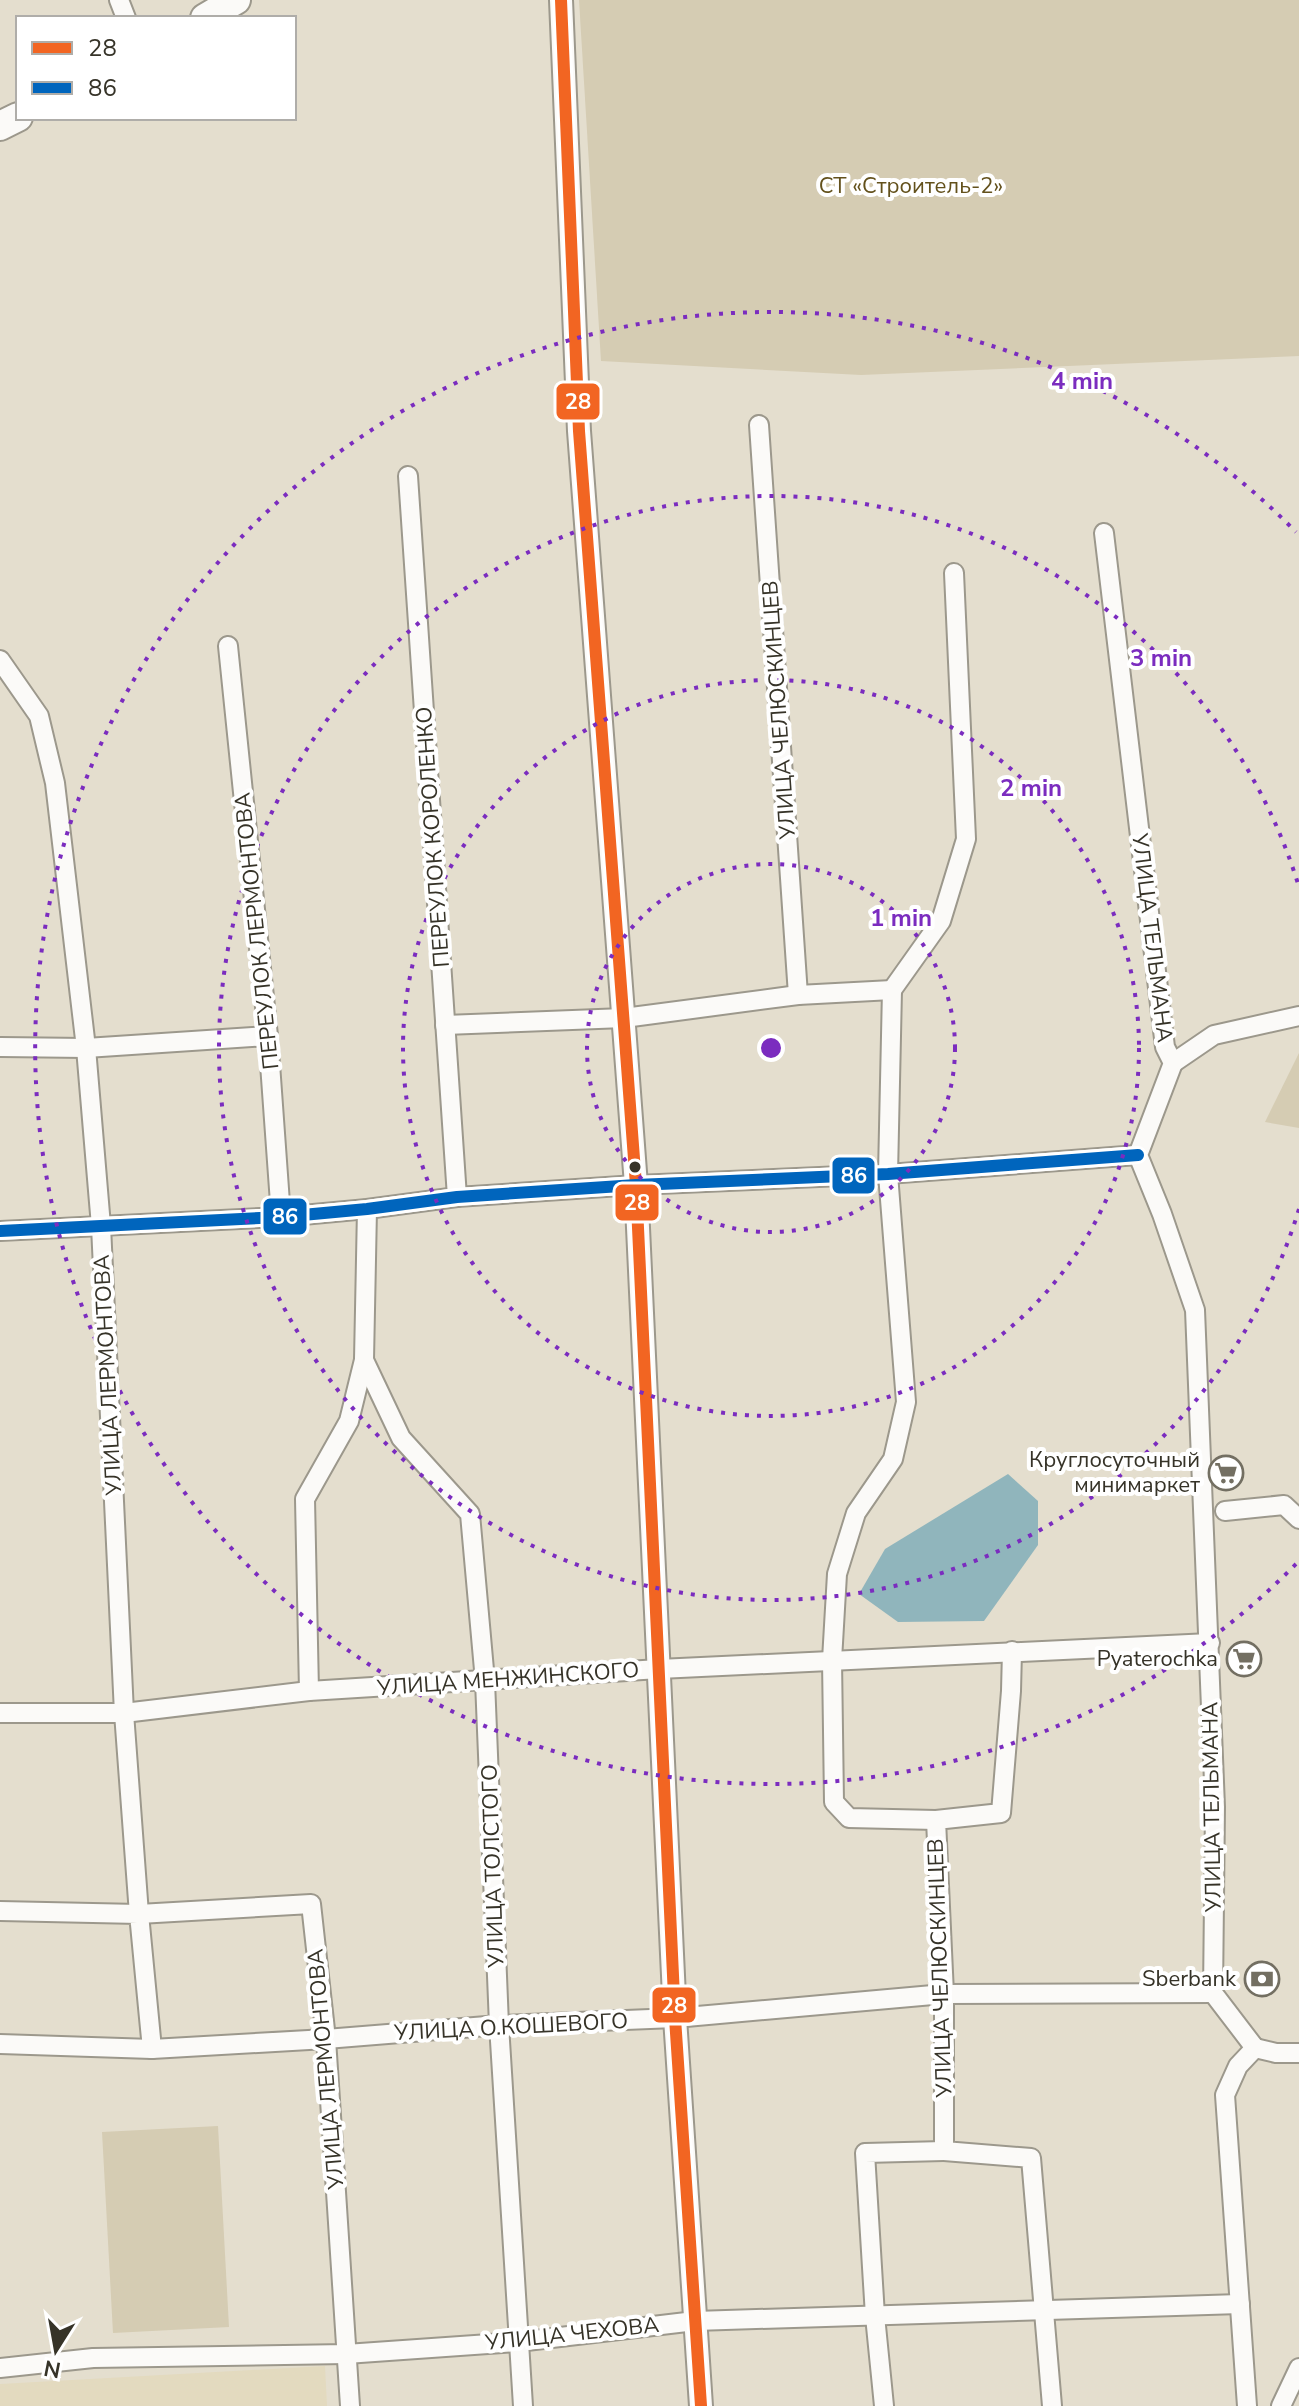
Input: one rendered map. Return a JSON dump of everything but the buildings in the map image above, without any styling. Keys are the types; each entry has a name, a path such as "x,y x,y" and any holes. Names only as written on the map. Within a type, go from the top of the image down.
{"main road":[{"path":"208,16 236,0"}],"street":[{"path":"561,0 579,431 636,1185 675,2018 701,2406"},
{"name":"УЛИЦА ЧЕЛЮСКИНЦЕВ","path":"759,425 798,995"},
{"name":"ПЕРЕУЛОК КОРОЛЕНКО","path":"408,476 457,1197"},
{"name":"УЛИЦА ТЕЛЬМАНА","path":"1104,533 1165,1047 1173,1063 1138,1155 1195,1310 1215,1807 1213,1993"},
{"path":"936,1820 849,1818 834,1802 832,1660 837,1574 856,1513 893,1459 906,1402 888,1174 892,990 941,921 966,839 954,573"},
{"name":"ПЕРЕУЛОК ЛЕРМОНТОВА","path":"228,646 268,1036 281,1217"},
{"name":"УЛИЦА ЛЕРМОНТОВА","path":"0,660 39,716 55,783 86,1048 101,1226 124,1713 152,2049"},
{"path":"445,1025 624,1018 798,995 892,990"},
{"path":"1173,1063 1214,1035 1299,1016"},
{"path":"0,1047 86,1048 268,1036"},
{"path":"0,1231 281,1217 457,1197 636,1185 888,1174 1138,1155"},
{"name":"УЛИЦА ТОЛСТОГО","path":"309,1691 305,1499 349,1421 364,1360 367,1209"},
{"name":"УЛИЦА ТОЛСТОГО","path":"364,1360 401,1438 470,1514 485,1681 499,2025 523,2406"},
{"path":"1225,1511 1284,1505 1299,1519"},
{"name":"УЛИЦА МЕНЖИНСКОГО","path":"0,1713 124,1713 309,1691 659,1669 1210,1643"},
{"name":"УЛИЦА ЧЕЛЮСКИНЦЕВ","path":"944,2151 944,1994 936,1820 1001,1813 1012,1651"},
{"name":"УЛИЦА ЛЕРМОНТОВА","path":"0,1911 139,1914 311,1904 326,2039 350,2406"},
{"path":"1213,1993 1255,2048 1276,2053 1299,2053"},
{"name":"УЛИЦА О.КОШЕВОГО","path":"0,2044 152,2049 499,2025 675,2018 944,1994 1213,1993"},
{"path":"1247,2406 1225,2095 1238,2066 1255,2048"},
{"path":"884,2406 865,2153 944,2151 1031,2158 1052,2406"},
{"name":"УЛИЦА ЧЕХОВА","path":"0,2368 93,2358 346,2354 518,2342 695,2321 1240,2304"},
{"path":"1281,2406 1299,2368"}],"shaded area":[{"path":"325,2366 327,2406 0,2406 0,2384"}],"green space":[{"name":"СТ «Строитель-2»","path":"579,0 1299,0 1299,356 861,375 601,361"},
{"path":"1299,1053 1299,1128 1265,1122"},
{"path":"218,2126 229,2327 113,2333 102,2132"}],"water":[{"path":"1008,1474 1038,1501 1038,1545 984,1621 898,1622 859,1594 885,1549"}],"transit line":[{"name":"28","path":"561,0 579,431 636,1185 675,2018 701,2406"},
{"name":"86","path":"0,1231 281,1217 457,1197 636,1185 888,1174 1138,1155"}],"place":[{"name":"Круглосуточный минимаркет","path":"1226,1473"},
{"name":"Pyaterochka","path":"1244,1659"},
{"name":"Sberbank","path":"1262,1979"}]}
